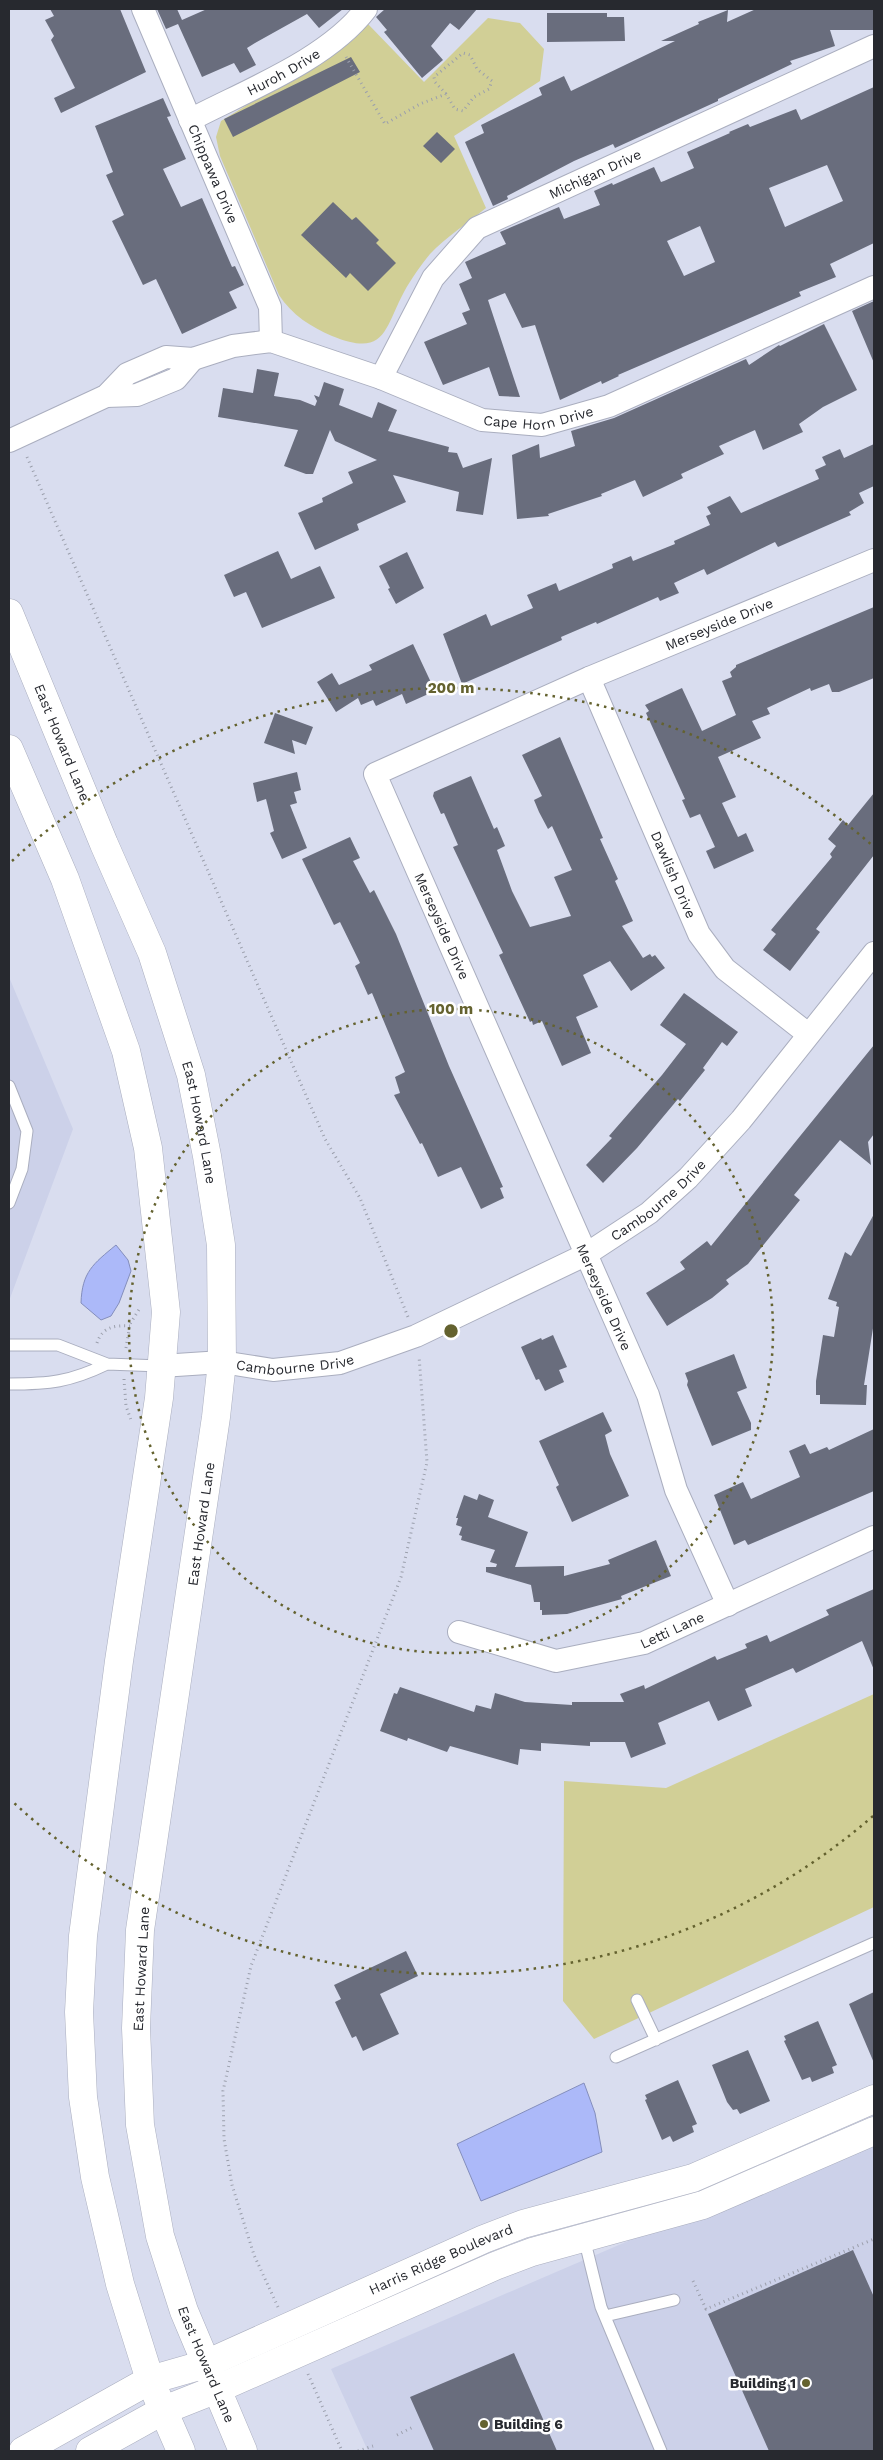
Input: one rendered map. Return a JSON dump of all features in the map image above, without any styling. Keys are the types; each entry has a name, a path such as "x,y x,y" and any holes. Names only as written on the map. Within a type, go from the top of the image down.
{"main road":[{"name":"East Howard Lane","path":"9,613 100,835 152,953 191,1075 207,1156 221,1245 222,1362 195,1566 140,1930 136,2028 140,2125 160,2236 184,2312 243,2451"},
{"path":"9,749 65,879 126,1051 148,1148 166,1312 159,1398 119,1661 83,1936 79,2012 82,2097 95,2177 120,2284 150,2380 181,2451"},
{"name":"Harris Ridge Boulevard","path":"23,2451 150,2380 206,2364 484,2239 523,2224 693,2178 874,2099"},
{"name":"Harris Ridge Boulevard","path":"90,2451 164,2410 300,2353 495,2266 532,2252 703,2205 874,2130"}],"street":[{"name":"Chippawa Drive","path":"143,9 270,308 271,340"},
{"name":"Huroh Drive","path":"190,120 319,54 358,20 366,9"},
{"name":"Michigan Drive","path":"381,378 433,278 477,228 874,46"},
{"name":"Cape Horn Drive","path":"192,359 233,346 271,340 381,378 482,420 542,425 609,406 874,287"},
{"path":"14,439 106,396 127,374 166,357 192,359"},
{"path":"106,396 137,395 176,379 192,359"},
{"name":"Merseyside Drive","path":"728,1605 676,1490 648,1395 585,1256 376,774 589,678 874,560"},
{"name":"Dawlish Drive","path":"589,678 699,934 725,969 808,1034"},
{"name":"Cambourne Drive","path":"161,1366 222,1362 273,1370 340,1363 416,1336 585,1256 649,1213 688,1178 741,1120 874,953"},
{"name":"Letti Lane","path":"459,1632 556,1661 644,1644 874,1537"}],"lane":[{"path":"9,1086 27,1131 22,1169 9,1203"},
{"path":"9,1345 58,1346 107,1364 161,1366"},
{"path":"9,1384 46,1384 81,1377 107,1364"},
{"path":"616,2058 874,1943"},
{"path":"637,2000 656,2040"},
{"path":"584,2238 605,2316 661,2451"},
{"path":"605,2316 674,2300"}],"path":[{"path":"335,39 386,124 420,104 446,94"},
{"path":"463,53 470,55 477,69 492,80 489,89 474,97 460,112 455,110 446,94 435,82 434,77 463,53"},
{"path":"14,439 325,1139 360,1198 416,1336 422,1378 426,1462 401,1578 251,1966 223,2091 224,2138 232,2185 254,2255 288,2326"},
{"path":"132,1424 126,1406 123,1365 130,1324 143,1302"},
{"path":"693,2281 706,2309 874,2239"},
{"path":"300,2353 342,2451"},
{"path":"397,2435 413,2428"},
{"path":"358,2451 373,2446"}],"shaded area":[{"path":"488,18 520,23 544,49 540,81 454,136 486,208 430,254 407,287 387,328 373,342 363,344 350,342 317,329 290,309 279,295 220,156 216,137 221,121 353,40 368,24 424,82"},
{"path":"9,977 73,1129 9,1301"},
{"path":"874,1694 874,1907 594,2039 563,2001 564,1781 666,1788"},
{"path":"874,2135 874,2451 368,2451 331,2369"}],"water":[{"path":"116,1245 128,1260 131,1271 119,1303 111,1316 101,1320 81,1303 82,1292 86,1276 90,1270"},
{"path":"584,2083 595,2113 602,2152 481,2201 457,2144"}],"building":[{"path":"50,9 120,9 146,72 61,113 54,98 75,88 51,40 54,36 45,20 54,16"},
{"path":"157,9 177,9 182,20 207,9 343,9 319,28 307,14 255,43 247,48 256,65 240,73 234,63 202,77 178,24 166,29"},
{"path":"385,9 477,9 459,30 450,23 431,46 443,60 422,78 384,32 387,30 376,17"},
{"path":"756,9 874,9 874,30 830,30 835,46 790,61 792,64 718,99 718,101 615,148 613,144 574,161 507,196 508,199 493,206 465,142 484,133 481,125 542,95 539,88 564,76 571,91 675,41 661,41 699,24 698,22 728,10 727,22"},
{"path":"547,13 607,13 607,17 624,17 625,41 547,42"},
{"path":"351,57 360,72 233,137 224,119"},
{"path":"874,87 874,243 830,264 836,277 799,292 801,296 618,375 602,384 601,381 560,400 535,325 522,328 505,293 488,300 520,397 499,396 489,367 443,385 424,342 467,324 462,313 470,310 459,284 472,278 465,262 506,244 500,232 559,207 564,219 600,205 594,191 654,167 661,182 694,168 687,152 748,124 750,127 796,109 801,120","holes":["827,165 843,201 785,227 769,188","700,226 715,262 684,276 667,241"]},
{"path":"163,98 171,116 167,117 186,159 163,169 181,207 202,198 232,267 235,266 244,285 229,292 237,308 182,334 156,279 143,285 112,221 124,215 106,175 113,172 95,126"},
{"path":"437,132 455,149 441,163 423,146"},
{"path":"333,202 352,220 356,217 379,240 376,243 396,263 368,291 350,273 346,278 301,235"},
{"path":"874,301 874,363 852,311"},
{"path":"824,324 857,390 823,407 799,424 803,432 763,450 755,430 719,446 724,454 681,474 683,478 643,497 635,480 601,494 602,496 548,514 549,516 517,519 512,455 539,444 540,458 575,446 571,431 614,418 746,359 749,365 779,345"},
{"path":"257,369 279,373 274,396 300,400 315,406 317,401 314,395 319,397 324,382 344,389 339,405 372,418 378,402 397,410 388,431 449,447 448,452 457,453 463,468 492,458 483,515 456,511 459,492 393,475 406,502 357,524 359,530 315,550 298,513 323,502 322,498 353,483 348,472 377,460 335,441 330,430 313,474 306,474 284,466 298,430 218,417 223,388 253,393"},
{"path":"874,444 874,486 859,493 864,503 849,512 851,515 778,547 775,542 707,575 704,569 674,583 679,593 660,601 658,597 597,624 596,622 561,637 562,640 462,684 443,634 486,614 491,626 533,608 527,595 556,583 559,591 613,568 612,564 631,556 633,561 675,544 674,541 710,525 706,516 711,514 707,507 730,496 741,513 819,479 815,470 826,465 822,457 840,449 844,458"},
{"path":"278,551 291,579 320,566 335,598 262,628 246,592 234,597 224,575"},
{"path":"407,552 424,588 396,604 379,566"},
{"path":"874,607 874,678 839,692 832,692 829,684 811,691 810,688 767,708 770,714 752,721 761,738 718,757 736,797 722,803 738,837 746,833 754,851 714,869 706,851 715,847 700,814 690,818 682,800 685,799 646,713 649,711 645,705 682,688 702,731 736,715 722,681 732,677 730,672 736,665"},
{"path":"413,644 435,691 406,704 402,694 376,706 373,700 361,705 358,698 336,712 317,682 332,673 339,685 372,670 369,665"},
{"path":"275,713 313,727 306,745 292,740 295,754 264,743"},
{"path":"560,737 603,838 600,839 618,879 615,881 633,921 622,926 643,958 650,954 652,957 655,955 665,968 631,991 610,961 583,975 598,1007 576,1017 591,1053 562,1066 542,1021 533,1025 532,1021 530,1022 499,955 503,953 453,847 458,845 444,813 441,814 433,796 434,792 471,776 494,829 497,827 505,846 497,850 512,891 530,927 571,916 554,877 572,870 552,826 548,829 539,812 534,800 542,796 522,755"},
{"path":"297,772 301,790 294,792 297,803 290,805 307,848 282,859 270,833 274,831 266,799 257,802 253,783"},
{"path":"874,793 874,855 816,929 820,932 790,971 763,950 776,934 771,930 832,857 830,854 836,846 828,839 843,820 848,825"},
{"path":"350,837 360,858 353,861 370,893 374,890 396,934 449,1066 503,1187 500,1188 504,1198 481,1209 461,1167 438,1177 422,1143 420,1144 394,1095 400,1093 395,1077 405,1072 372,993 368,995 355,966 360,963 340,922 334,925 302,859"},
{"path":"684,993 738,1032 727,1046 722,1042 703,1068 705,1070 680,1101 678,1099 637,1148 603,1183 586,1165 612,1138 609,1136 686,1044 660,1025"},
{"path":"874,1045 874,1134 868,1142 871,1165 840,1140 794,1195 800,1200 748,1264 726,1280 729,1284 712,1298 667,1326 646,1293 685,1269 680,1262 707,1241 711,1246"},
{"path":"874,1214 874,1322 864,1385 867,1385 866,1405 820,1404 820,1395 816,1395 816,1381 823,1335 834,1337 839,1307 836,1306 837,1302 828,1299 845,1252 851,1256"},
{"path":"553,1335 567,1367 559,1370 564,1382 545,1391 539,1379 536,1380 521,1347"},
{"path":"734,1354 747,1388 737,1392 751,1423 751,1430 712,1446 687,1385 688,1381 685,1373"},
{"path":"603,1412 612,1431 605,1435 610,1454 629,1496 572,1522 556,1487 559,1485 539,1441"},
{"path":"874,1429 874,1491 748,1545 745,1540 734,1545 714,1495 743,1482 751,1499 800,1477 789,1451 805,1444 810,1454 827,1447 829,1450"},
{"path":"479,1494 494,1500 488,1517 528,1532 515,1567 564,1566 564,1576 610,1564 608,1560 656,1540 671,1576 621,1596 622,1599 567,1614 542,1615 540,1602 534,1602 531,1585 486,1572 486,1567 496,1567 497,1564 490,1562 495,1550 461,1540 462,1536 459,1535 462,1527 456,1525 458,1518 456,1518 464,1495 477,1500"},
{"path":"874,1589 874,1670 862,1641 796,1673 793,1668 745,1689 752,1706 718,1721 709,1701 658,1723 666,1744 631,1758 625,1742 590,1742 590,1746 541,1743 541,1751 520,1749 518,1765 450,1746 447,1752 408,1738 407,1741 380,1731 394,1693 397,1694 400,1687 474,1712 476,1705 491,1709 495,1693 525,1702 572,1705 572,1702 624,1702 620,1694 644,1685 645,1689 715,1656 717,1660 747,1648 745,1644 767,1635 770,1642 829,1615 826,1610"},
{"path":"406,1951 418,1976 380,1994 399,2034 363,2051 356,2036 352,2038 335,2002 341,1999 334,1985"},
{"path":"874,1992 874,2063 849,2004"},
{"path":"818,2021 837,2065 832,2067 834,2073 812,2082 810,2077 802,2080 784,2041 786,2040 784,2036"},
{"path":"748,2050 770,2101 740,2114 737,2109 733,2110 727,2102 712,2065"},
{"path":"678,2080 697,2124 692,2126 694,2132 673,2142 670,2136 662,2140 645,2100 647,2099 645,2095"},
{"name":"Building 1","path":"853,2250 874,2297 874,2451 769,2451 708,2314"},
{"name":"Building 6","path":"514,2353 557,2451 434,2451 410,2397"}],"place":[{"name":"Building 1","path":"806,2383"},
{"name":"Building 6","path":"484,2424"}]}
